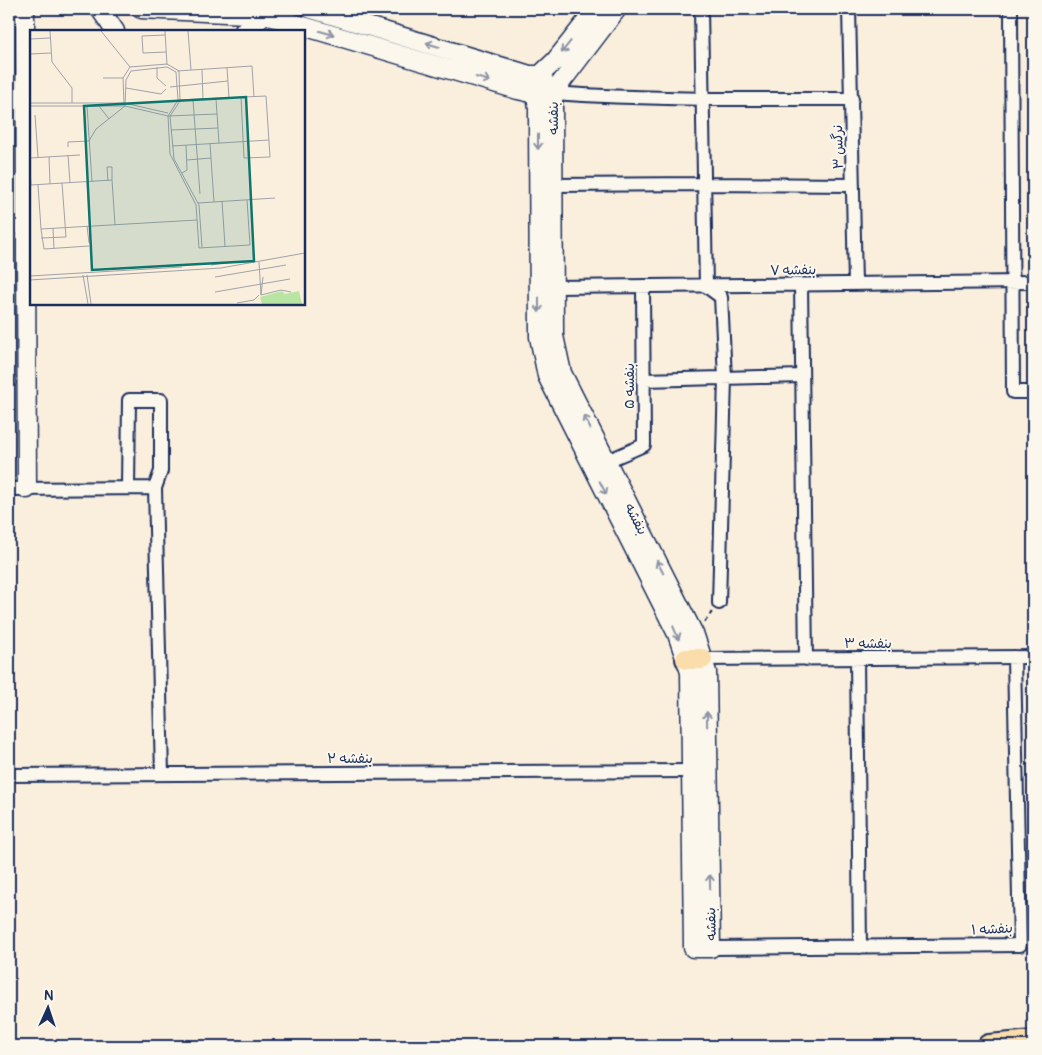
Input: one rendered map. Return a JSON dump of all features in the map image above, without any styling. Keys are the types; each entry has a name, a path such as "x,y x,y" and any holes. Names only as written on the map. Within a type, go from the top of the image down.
{"highway":[{"path":"988,1046 1033,1042"}],"street":[{"path":"25,9 22,224 27,489"},
{"path":"100,9 114,30"},
{"path":"141,9 267,11 406,57 544,94 703,100 852,99"},
{"path":"311,9 530,75 540,76"},
{"path":"540,76 555,61 596,9"},
{"path":"544,94 617,9"},
{"path":"701,9 706,286 722,297 725,378 718,603"},
{"name":"نرگس ۳","path":"849,9 855,284"},
{"path":"1011,9 1013,392 1033,392"},
{"path":"245,30 267,11"},
{"path":"406,57 412,39"},
{"path":"540,76 544,94"},
{"name":"بنفشه","path":"544,94 538,109 539,337 547,376 677,634 694,659 707,672 711,948 693,948 690,672 694,659 695,636 562,373 554,336 553,185 544,94"},
{"path":"553,185 853,185"},
{"name":"بنفشه ۷","path":"554,287 1033,282"},
{"path":"801,285 806,659"},
{"name":"بنفشه ۵","path":"607,461 644,446 643,286"},
{"path":"644,380 802,376"},
{"path":"128,488 129,400 161,400 161,471 155,488 162,774"},
{"path":"9,489 155,488"},
{"name":"بنفشه ۱","path":"711,948 1020,945 1014,657"},
{"name":"بنفشه ۳","path":"694,659 1033,657"},
{"path":"857,658 860,947"},
{"name":"بنفشه ۲","path":"9,775 691,771"}],"path":[{"path":"695,636 718,603"}]}
